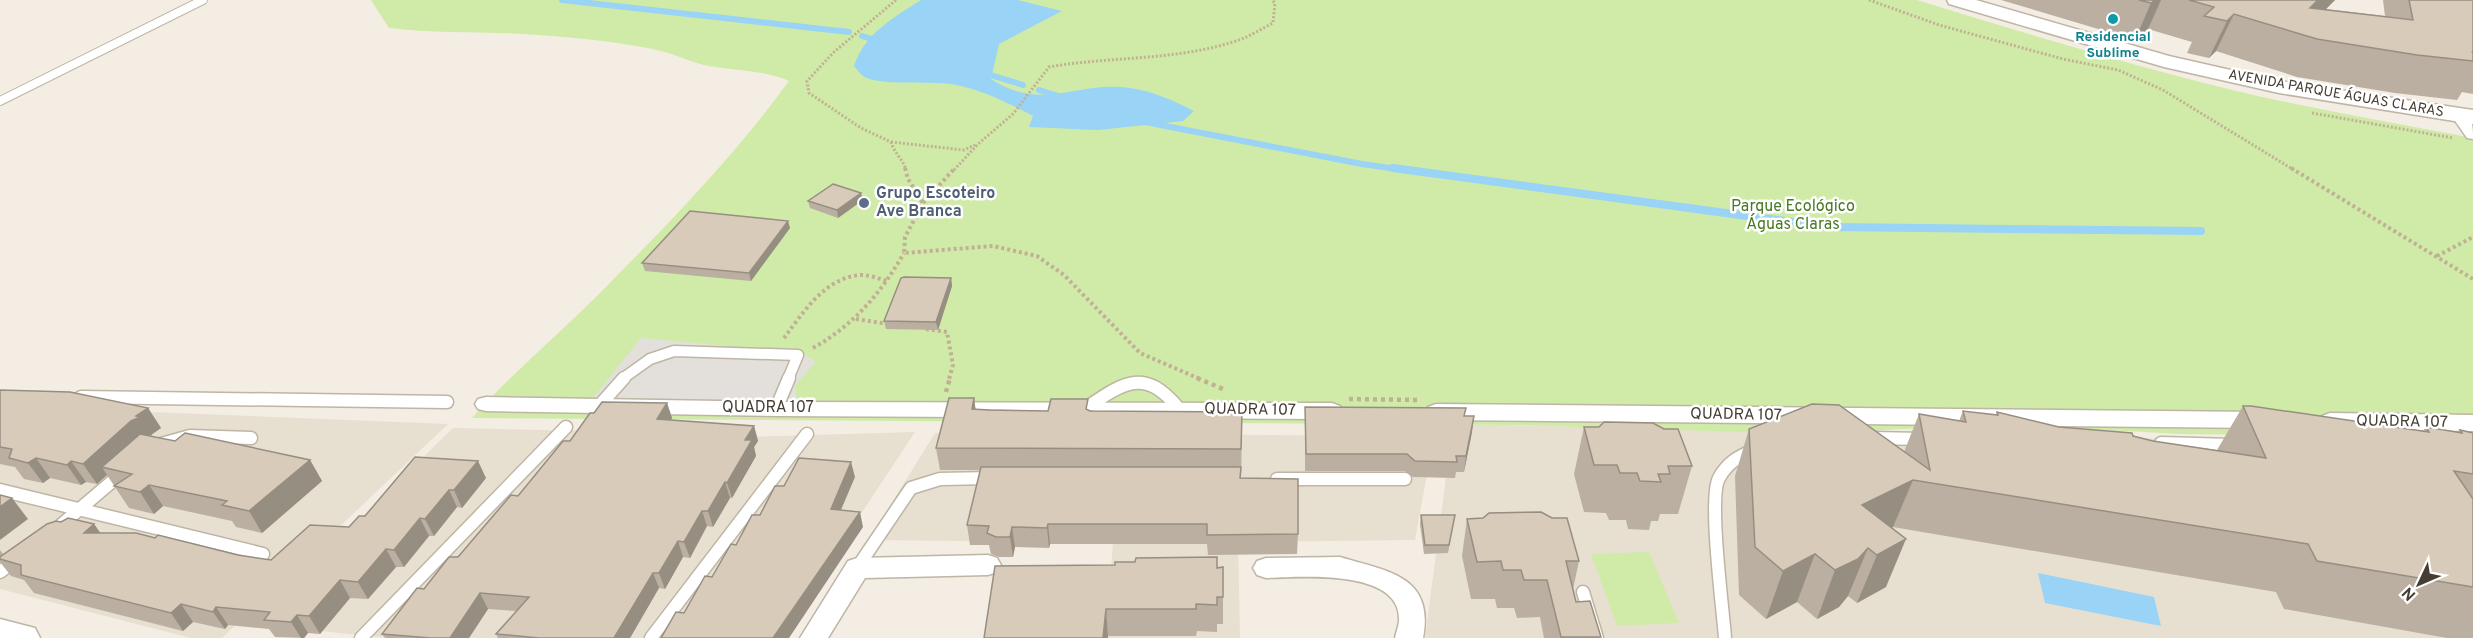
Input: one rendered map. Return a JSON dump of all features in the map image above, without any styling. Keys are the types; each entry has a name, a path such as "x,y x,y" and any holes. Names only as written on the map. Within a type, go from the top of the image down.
{"street":[{"name":"AVENIDA PARQUE ÁGUAS CLARAS","path":"1956,0 2164,61 2279,87 2466,116"},
{"path":"2466,116 2473,134"},
{"name":"QUADRA 107","path":"486,404 941,410 1179,409 1348,405"},
{"name":"QUADRA 107","path":"1419,406 2285,421"},
{"name":"QUADRA 107","path":"2309,421 2473,423"},
{"path":"814,638 858,568 988,564"},
{"path":"1266,568 1340,567 1392,583 1406,598 1413,618 1408,638"},
{"path":"0,633 22,638"}],"lane":[{"path":"0,101 204,0"},
{"path":"599,406 626,373 659,355 674,351 772,353 798,356 776,409"},
{"path":"70,397 447,402"},
{"path":"361,638 566,428"},
{"path":"54,530 82,509 150,447 180,436 199,434 251,438"},
{"path":"651,638 807,434"},
{"path":"1857,438 1940,440"},
{"path":"2142,443 2249,445"},
{"path":"1725,638 1716,519 1718,480 1736,457 1768,444"},
{"path":"858,568 911,488 924,480 1002,478"},
{"path":"1263,479 1405,479"},
{"path":"0,490 263,554"},
{"path":"0,572 27,551"},
{"path":"1583,592 1597,638"}],"path":[{"path":"896,0 834,52 807,81 810,93 861,128 891,142 964,150 978,144"},
{"path":"798,356 826,341 856,319 888,281 904,253 905,237 923,203 978,144 1013,114 1027,92 1049,67 1078,62 1184,53 1237,41 1273,23 1275,3 1272,0"},
{"path":"1869,0 1939,25 2118,70 2163,90 2473,279"},
{"path":"891,142 893,151 904,163 908,179 923,203"},
{"path":"2436,257 2473,237"},
{"path":"904,253 993,246 1037,256 1064,275 1140,353 1224,389"},
{"path":"772,353 821,292 840,279 862,275 888,281"},
{"path":"856,319 890,324"},
{"path":"924,329 947,332 953,365 941,410"},
{"path":"1348,405 1419,406"}],"shaded area":[{"path":"641,338 801,353 816,362 795,385 797,401 593,398"},
{"path":"0,406 448,424 222,638 191,638 0,589"},
{"path":"1453,424 2473,445 2473,638 1425,638"},
{"path":"453,428 688,433 503,638 389,638 252,624"},
{"path":"915,432 779,638 531,638 708,438"},
{"path":"935,433 1434,436 1415,540 1238,542 1240,638 1106,638 1113,543 874,540 865,546"}],"green space":[{"name":"Parque Ecológico Águas Claras","path":"371,0 1917,0 2113,59 2232,90 2322,110 2473,138 2473,437 2180,434 2003,424 1803,434 1518,425 472,418 502,386 597,296 672,218 745,138 789,81 760,73 709,66 661,51 616,43 539,35 389,28"},
{"path":"1649,552 1679,623 1617,626 1591,554"}],"water":[{"path":"921,0 1018,0 1062,11 999,44 991,79 1010,89 1027,94 1044,95 1093,88 1139,89 1194,111 1183,121 1098,130 1029,127 1033,116 972,89 942,83 880,81 863,76 854,66 865,44 881,27"},
{"path":"2038,573 2154,597 2161,626 2045,603"}],"building":[{"path":"2139,0 2155,0 2151,3"},
{"path":"2189,0 2318,0 2310,8 2413,20 2409,0 2473,0 2473,61 2417,55 2317,39 2234,14 2227,21 2204,16 2214,7"},
{"path":"833,184 861,193 837,210 808,201"},
{"path":"690,211 788,221 749,273 642,263"},
{"path":"901,278 951,278 936,322 884,321"},
{"path":"0,390 70,392 148,408 83,464 71,461 67,465 36,458 28,463 9,458 12,449 0,447"},
{"path":"949,398 974,398 972,409 989,410 1048,411 1051,399 1088,399 1086,409 1090,411 1242,412 1241,449 936,448"},
{"path":"602,402 667,403 657,419 754,426 745,440 752,440 727,483 725,482 708,511 702,511 684,542 678,541 659,573 653,573 614,638 539,638 496,634 529,597 480,593 450,638 382,634 417,588 424,589 449,557 458,557 511,495 518,496 563,441 570,441 590,413 594,413"},
{"path":"1812,404 1839,405 1930,470 1919,414 1966,422 1963,411 1998,415 1997,412 2059,427 2132,433 2133,436 2153,441 2266,458 2243,406 2429,432 2426,427 2473,433 2473,474 2454,471 2473,499 2473,587 2317,561 2308,544 1913,480 1862,505 1906,539 1877,555 1868,548 1858,559 1835,570 1815,554 1783,571 1755,547 1749,429"},
{"path":"1305,407 1466,408 1464,416 1474,416 1466,456 1456,456 1457,462 1415,461 1407,454 1306,454"},
{"path":"1604,422 1653,423 1664,429 1678,429 1692,466 1668,466 1670,474 1658,474 1661,482 1640,481 1637,473 1620,473 1617,465 1594,465 1584,427 1599,427"},
{"path":"185,433 310,460 249,511 222,505 227,501 149,485 140,492 114,486 132,474 102,467 140,434 175,441"},
{"path":"415,457 478,461 454,490 449,490 425,519 420,518 394,550 386,549 358,582 340,580 309,616 297,615 291,622 264,620 270,612 216,607 213,612 181,604 171,613 21,575 21,565 0,559 47,524 61,522 68,518 94,524 84,533 136,533 155,538 158,535 238,555 271,560 310,525 349,527 359,516 365,516"},
{"path":"799,458 851,462 831,509 860,512 773,638 661,638 676,612 684,613 705,576 712,577 731,544 736,545 752,515 760,515 775,486 784,486"},
{"path":"981,467 1241,467 1240,478 1298,479 1298,534 1207,535 1207,524 1048,524 1047,528 1012,527 1010,537 996,537 987,533 989,526 967,525"},
{"path":"0,495 12,498 0,507"},
{"path":"1541,512 1552,518 1567,518 1579,561 1566,561 1576,602 1590,601 1601,637 1561,637 1547,580 1524,580 1521,570 1503,570 1501,561 1477,562 1467,519 1483,518 1489,513"},
{"path":"1421,515 1455,515 1449,545 1425,545"},
{"path":"1217,557 1217,568 1223,567 1223,597 1217,597 1217,605 1196,604 1196,609 1106,609 1103,638 984,638 995,566 1115,565 1115,562 1135,562 1136,558"}],"waterway":[{"path":"562,0 849,32"},
{"path":"862,36 878,41"},
{"path":"984,73 1023,85"},
{"path":"1039,90 1062,97"},
{"path":"1145,122 1404,170"},
{"path":"1393,168 1829,227 2201,231"}],"place":[{"name":"Residencial Sublime","path":"2113,19"},
{"name":"Grupo Escoteiro Ave Branca","path":"864,203"}]}
